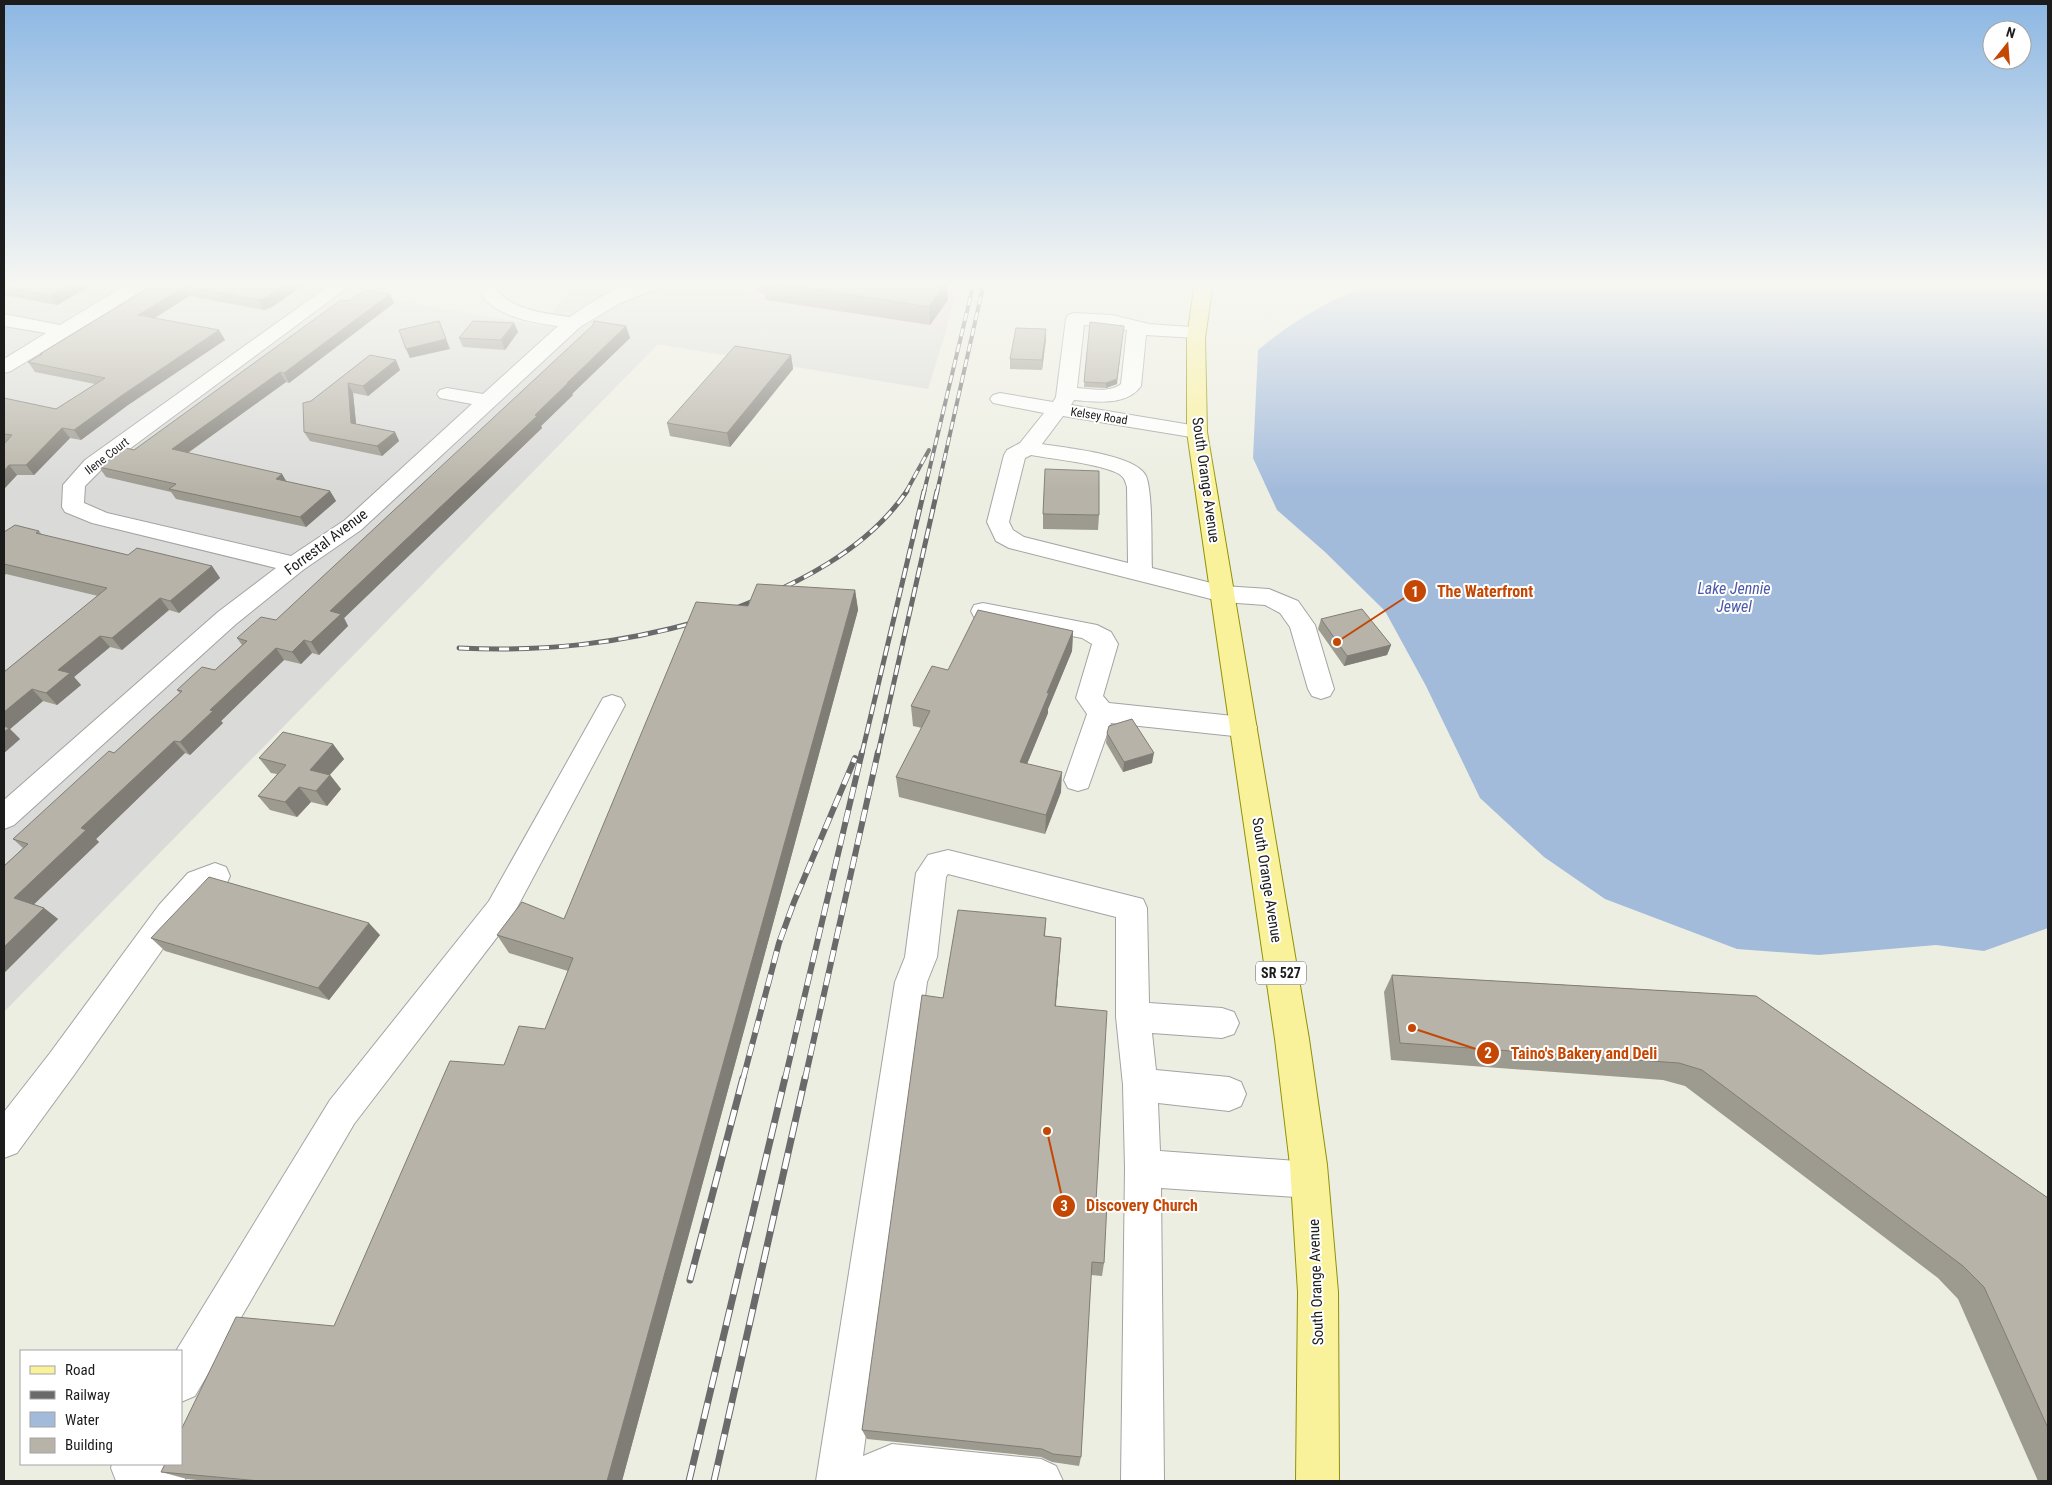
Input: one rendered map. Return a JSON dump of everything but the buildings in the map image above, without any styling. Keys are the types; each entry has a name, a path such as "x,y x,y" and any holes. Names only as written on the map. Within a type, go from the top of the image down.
{"main road":[{"name":"South Orange Avenue","path":"1195,351 1197,432 1297,1076 1310,1180 1318,1292 1318,1481"}],"street":[{"path":"4,367 30,351"},
{"name":"Ilene Court","path":"250,351 93,465 74,485 73,506 100,518 295,565"},
{"name":"Forrestal Avenue","path":"4,817 227,618 295,565 352,525 542,351"},
{"path":"1070,351 1062,402 1028,448 1015,455 998,522 1005,538 1017,543 1223,594 1269,597 1289,607 1302,625 1321,689"},
{"path":"1062,402 1124,394 1131,386 1135,351"},
{"path":"446,394 487,401"},
{"name":"Kelsey Road","path":"1000,400 1062,402 1197,432"},
{"path":"1028,448 1109,463 1126,469 1135,476 1138,487 1140,574"},
{"path":"983,611 1088,631 1102,638 1105,644 1089,698 1101,712 1243,727"},
{"path":"182,1380 342,1112 500,910 612,705"},
{"path":"1078,780 1101,712"},
{"path":"838,1481 909,992 921,957 931,873 939,864 948,862 1132,908 1133,1016 1140,1085 1143,1168 1143,1481"},
{"path":"4,1140 62,1064 170,914 199,882 215,876"},
{"path":"1133,1016 1222,1023"},
{"path":"1140,1085 1228,1094"},
{"path":"1143,1168 1310,1180"},
{"path":"857,1481 892,1465 1041,1481"}],"shaded area":[{"path":"4,351 651,351 4,1012"},
{"path":"702,351 940,351 928,389"}],"water":[{"name":"Lake Jennie Jewel","path":"1258,351 2048,351 2048,928 1984,951 1936,945 1819,955 1737,949 1605,899 1544,857 1480,798 1426,686 1385,611 1325,552 1277,510 1253,458"}],"railway":[{"path":"924,492 958,351"},
{"path":"937,492 968,351"},
{"path":"906,492 929,450"},
{"path":"731,610 805,577 851,548 891,512 907,491"},
{"path":"862,753 924,491"},
{"path":"878,753 937,491"},
{"path":"459,648 521,649 581,645 670,629 700,621"},
{"path":"785,1079 862,752"},
{"path":"805,1079 878,752"},
{"path":"743,1079 779,943 794,902 855,758"},
{"path":"690,1280 743,1078"},
{"path":"689,1481 785,1078"},
{"path":"714,1481 805,1078"}],"place":[{"name":"The Waterfront","path":"1337,642"},
{"name":"Taino's Bakery and Deli","path":"1412,1028"},
{"name":"Discovery Church","path":"1047,1131"}]}
